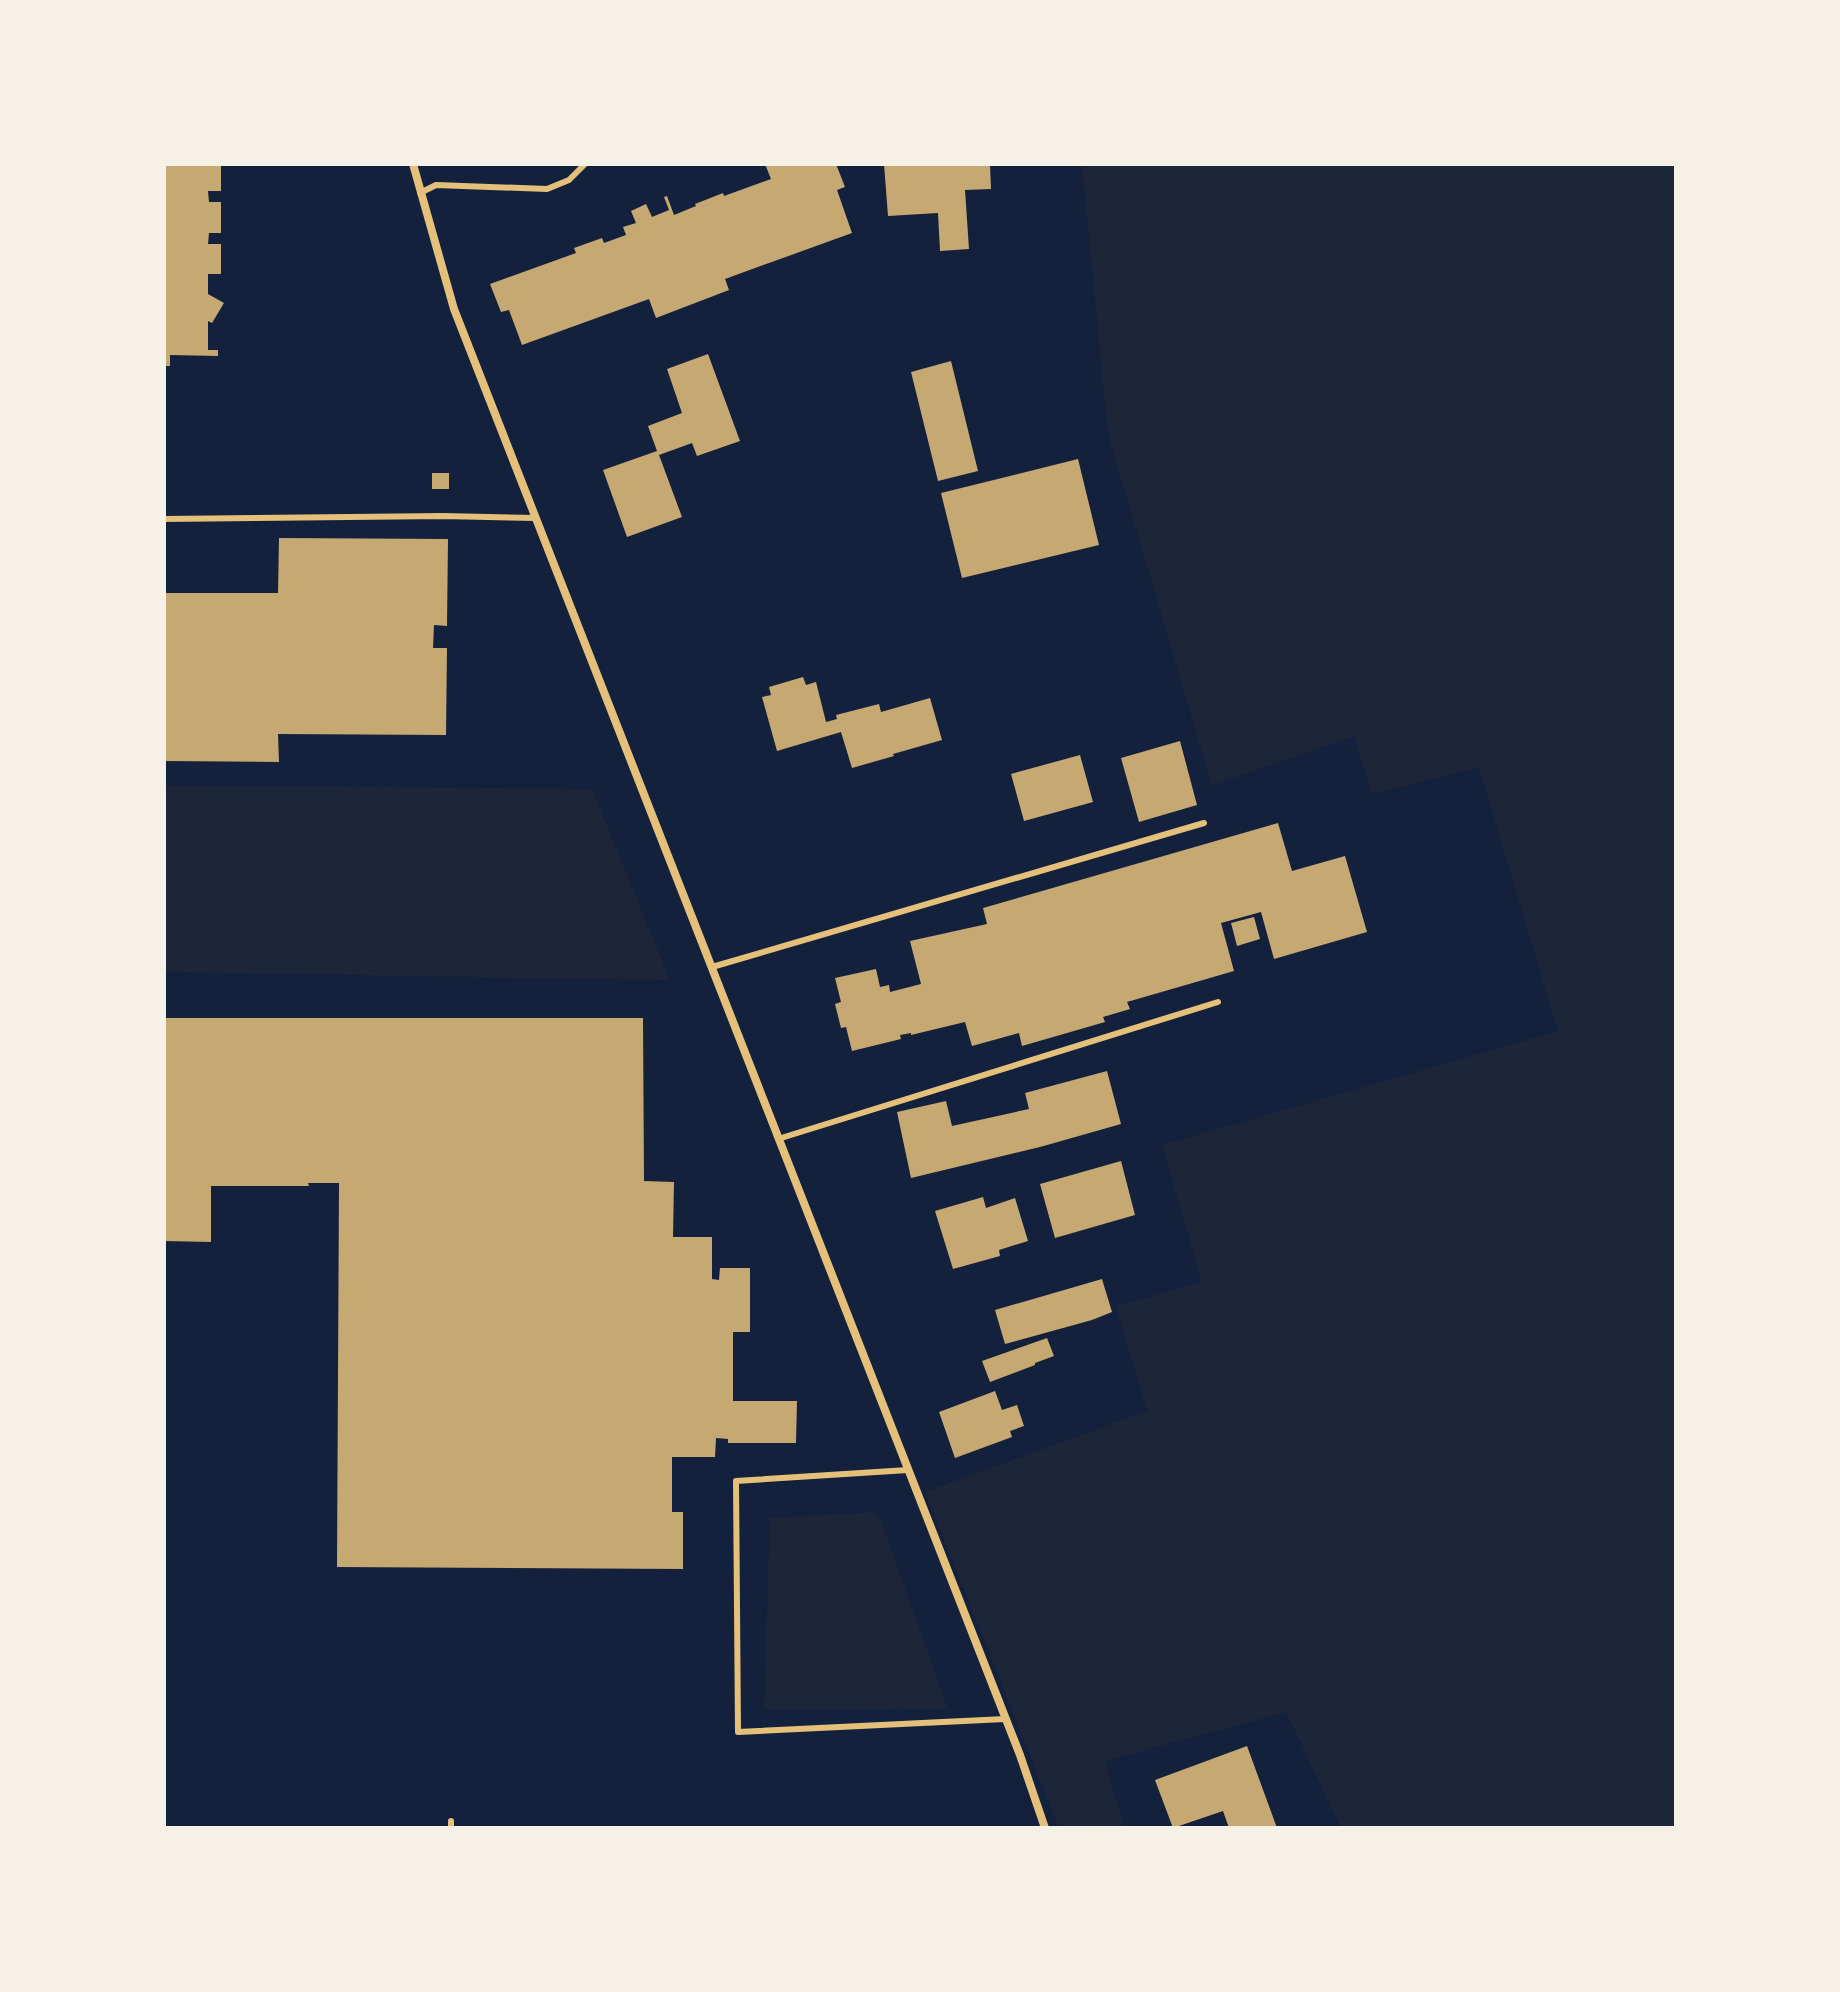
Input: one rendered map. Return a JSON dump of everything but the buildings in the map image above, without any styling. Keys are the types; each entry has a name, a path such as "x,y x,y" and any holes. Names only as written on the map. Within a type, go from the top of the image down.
{"street":[{"path":"413,164 454,309 1045,1828"}],"lane":[{"path":"420,193 436,185 547,189 569,180 585,164"},
{"path":"164,519 536,518"},
{"path":"712,967 1204,823"},
{"path":"778,1139 1218,1002"},
{"path":"908,1470 736,1481 738,1732 1005,1719"}],"shaded area":[{"path":"1082,164 1676,164 1676,1828 1341,1828 1286,1712 1105,1761 1124,1828 1059,1828 925,1492 1147,1411 1116,1306 1202,1282 1162,1145 1558,1031 1479,767 1372,794 1354,736 1212,786 1108,434"},
{"path":"164,785 592,789 670,980 164,972"},
{"path":"878,1512 948,1709 764,1710 770,1518"}]}
